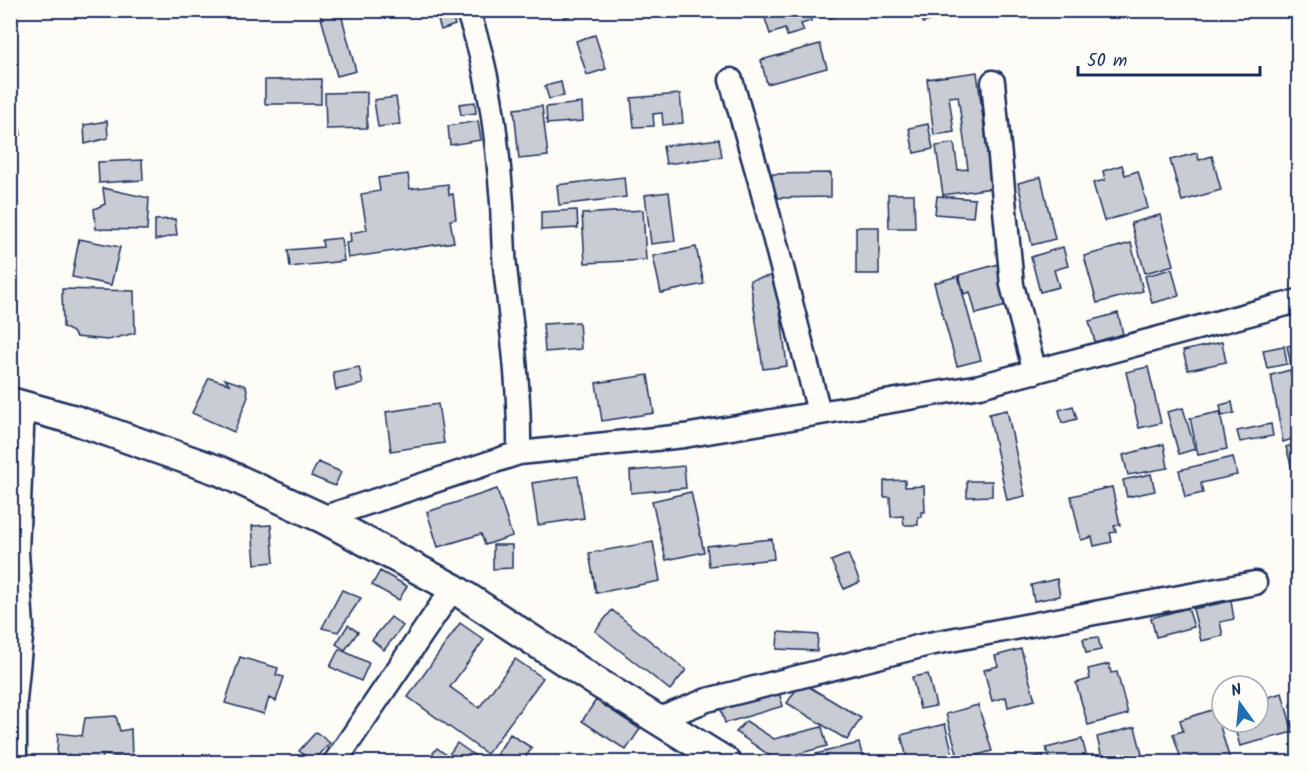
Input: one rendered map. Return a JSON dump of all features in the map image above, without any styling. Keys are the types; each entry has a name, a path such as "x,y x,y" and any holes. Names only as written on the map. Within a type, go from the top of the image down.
{"street":[{"path":"467,10 479,42 492,117 502,202 505,266 520,406 519,453"},
{"path":"731,80 759,178 819,412"},
{"path":"993,82 1012,285 1035,372"},
{"path":"322,518 519,453 684,436 980,386 1299,301"},
{"path":"15,762 15,700 22,627 17,553 16,404 75,420 220,471 322,518 453,588 726,762"},
{"path":"657,720 707,700 928,644 1255,583"},
{"path":"335,762 453,588"}],"building":[{"path":"319,10 340,10 356,71 337,76"},
{"path":"561,10 585,10 564,18"},
{"path":"767,10 808,10 811,21 801,24 804,31 787,36 785,29 770,34 763,12"},
{"path":"825,10 852,10 828,19"},
{"path":"920,10 934,10 936,19 923,23"},
{"path":"451,12 455,25 441,30 437,17"},
{"path":"595,35 606,69 587,75 576,41"},
{"path":"820,44 827,68 767,84 761,60"},
{"path":"977,72 992,188 943,195 936,146 954,143 958,170 968,169 958,96 949,97 954,132 934,135 927,79"},
{"path":"321,79 321,104 265,104 265,80"},
{"path":"561,82 564,96 549,99 545,86"},
{"path":"13,91 21,135 10,140 10,92"},
{"path":"367,92 367,128 326,129 325,93"},
{"path":"680,94 683,123 663,125 662,113 653,114 654,126 634,127 631,98"},
{"path":"396,97 400,124 378,127 374,100"},
{"path":"475,102 476,113 461,115 459,104"},
{"path":"582,103 583,121 547,124 546,107"},
{"path":"542,106 548,156 519,159 514,109"},
{"path":"107,121 108,138 85,144 84,125"},
{"path":"478,121 481,140 450,145 448,126"},
{"path":"928,124 933,149 914,153 909,128"},
{"path":"719,139 722,157 666,164 663,146"},
{"path":"1197,153 1199,160 1212,156 1221,190 1182,201 1170,160"},
{"path":"142,160 143,180 99,183 98,162"},
{"path":"1122,165 1125,175 1138,171 1148,208 1104,221 1093,183 1105,180 1103,171"},
{"path":"831,173 831,197 772,198 772,174"},
{"path":"408,174 410,189 448,184 449,195 453,194 456,219 450,220 454,242 348,258 346,243 351,242 350,233 367,230 361,194 380,191 378,178"},
{"path":"624,177 626,197 559,205 557,185"},
{"path":"1041,177 1055,239 1032,245 1018,183"},
{"path":"103,188 149,198 147,230 96,229 94,209 105,204"},
{"path":"669,192 675,241 651,244 645,195"},
{"path":"888,194 914,194 915,228 889,228"},
{"path":"937,196 975,199 973,217 935,214"},
{"path":"577,210 578,228 541,230 541,212"},
{"path":"643,210 646,260 585,263 582,214"},
{"path":"1160,215 1174,265 1145,273 1131,223"},
{"path":"175,219 177,235 155,240 155,220"},
{"path":"856,227 879,227 879,274 856,274"},
{"path":"341,238 344,261 290,267 288,250 323,247 322,240"},
{"path":"79,239 120,247 111,285 72,277"},
{"path":"1131,243 1143,291 1097,303 1084,256"},
{"path":"696,247 704,284 661,293 653,256"},
{"path":"1063,247 1068,266 1054,270 1059,287 1040,292 1031,257"},
{"path":"999,264 1010,305 976,314 970,292 964,294 959,275"},
{"path":"1172,269 1179,296 1152,303 1145,276"},
{"path":"776,275 787,366 763,369 750,280"},
{"path":"958,276 981,360 957,366 934,283"},
{"path":"62,289 134,291 135,333 108,340 76,337 73,332 63,327"},
{"path":"1118,313 1123,334 1095,342 1089,321"},
{"path":"579,322 581,349 545,352 543,324"},
{"path":"1222,342 1226,362 1188,370 1183,351"},
{"path":"1298,344 1298,397 1287,346"},
{"path":"1284,346 1287,364 1267,368 1263,350"},
{"path":"359,367 363,384 336,390 333,372"},
{"path":"1148,367 1161,423 1139,428 1126,372"},
{"path":"1290,370 1298,406 1298,437 1283,442 1271,375"},
{"path":"648,375 654,413 602,421 596,383"},
{"path":"209,378 229,384 225,379 246,386 248,397 234,432 192,413"},
{"path":"1232,402 1234,413 1222,416 1220,405"},
{"path":"438,404 444,443 391,451 386,412"},
{"path":"1073,406 1077,419 1062,423 1059,410"},
{"path":"1183,408 1195,449 1179,454 1167,412"},
{"path":"1007,410 1025,496 1007,500 989,414"},
{"path":"1220,412 1227,449 1198,455 1190,418"},
{"path":"1271,424 1273,436 1240,442 1237,431"},
{"path":"1298,443 1298,466 1292,468 1286,447"},
{"path":"1164,444 1168,468 1128,475 1123,455"},
{"path":"1233,457 1237,475 1201,483 1203,493 1185,497 1179,470"},
{"path":"318,462 341,472 335,486 311,476"},
{"path":"684,466 686,488 631,493 630,471"},
{"path":"1151,474 1155,491 1127,497 1123,480"},
{"path":"578,476 584,518 538,525 532,483"},
{"path":"1298,476 1298,497 1293,477"},
{"path":"905,480 905,487 924,486 925,512 921,512 921,517 918,517 918,525 904,525 903,516 891,517 890,497 884,497 884,481"},
{"path":"967,481 992,481 992,496 967,497"},
{"path":"1112,487 1120,525 1114,526 1116,532 1110,533 1112,542 1094,546 1092,537 1081,540 1071,496"},
{"path":"497,489 512,536 485,545 481,534 438,547 427,512"},
{"path":"691,492 704,552 666,560 652,501"},
{"path":"271,525 274,562 255,564 252,526"},
{"path":"772,539 774,559 709,566 707,546"},
{"path":"653,542 660,581 596,593 589,553"},
{"path":"493,545 512,545 512,568 493,569"},
{"path":"848,554 860,582 844,589 831,561"},
{"path":"380,571 407,586 399,600 372,585"},
{"path":"1057,579 1060,596 1034,601 1031,585"},
{"path":"342,590 361,598 338,632 322,628"},
{"path":"1231,601 1234,619 1220,622 1223,636 1201,641 1193,609"},
{"path":"1188,608 1194,627 1156,637 1151,618"},
{"path":"612,610 686,670 670,690 595,631"},
{"path":"391,617 403,626 384,650 372,640"},
{"path":"460,623 484,640 450,687 479,708 515,659 543,678 487,754 408,697"},
{"path":"348,625 358,632 345,650 336,644"},
{"path":"778,632 818,635 817,651 777,649"},
{"path":"1098,637 1101,650 1086,653 1083,639"},
{"path":"339,649 369,663 361,681 330,667"},
{"path":"1021,649 1035,700 1008,707 1006,697 992,701 984,670 998,666 995,656"},
{"path":"240,657 278,668 276,675 284,677 276,701 269,698 264,714 225,703"},
{"path":"1109,664 1111,673 1117,672 1128,714 1088,725 1076,683 1090,679 1088,669"},
{"path":"928,674 936,706 920,709 912,677"},
{"path":"801,682 861,718 847,740 787,703"},
{"path":"777,686 783,706 725,723 719,703"},
{"path":"1282,693 1293,732 1240,746 1236,734 1270,734 1270,696"},
{"path":"596,700 640,729 626,750 582,721"},
{"path":"978,705 992,751 959,760 946,714"},
{"path":"1210,711 1210,734 1222,734 1230,760 1193,762 1191,757 1181,759 1173,734 1183,731 1180,720"},
{"path":"116,716 120,731 131,729 132,758 102,755 104,762 76,762 75,757 57,755 58,733 82,736 85,718"},
{"path":"746,721 774,739 822,727 827,746 776,760 736,732"},
{"path":"945,724 955,762 908,762 901,735"},
{"path":"1135,727 1144,762 1103,762 1097,737"},
{"path":"316,732 330,743 313,762 299,751"},
{"path":"510,734 532,748 522,762 511,762 497,754"},
{"path":"1082,739 1088,762 1050,762 1046,748"},
{"path":"457,743 484,762 426,762 437,748 448,756"},
{"path":"859,743 864,762 818,762 816,754"},
{"path":"1043,755 1045,762 1013,762"}]}
